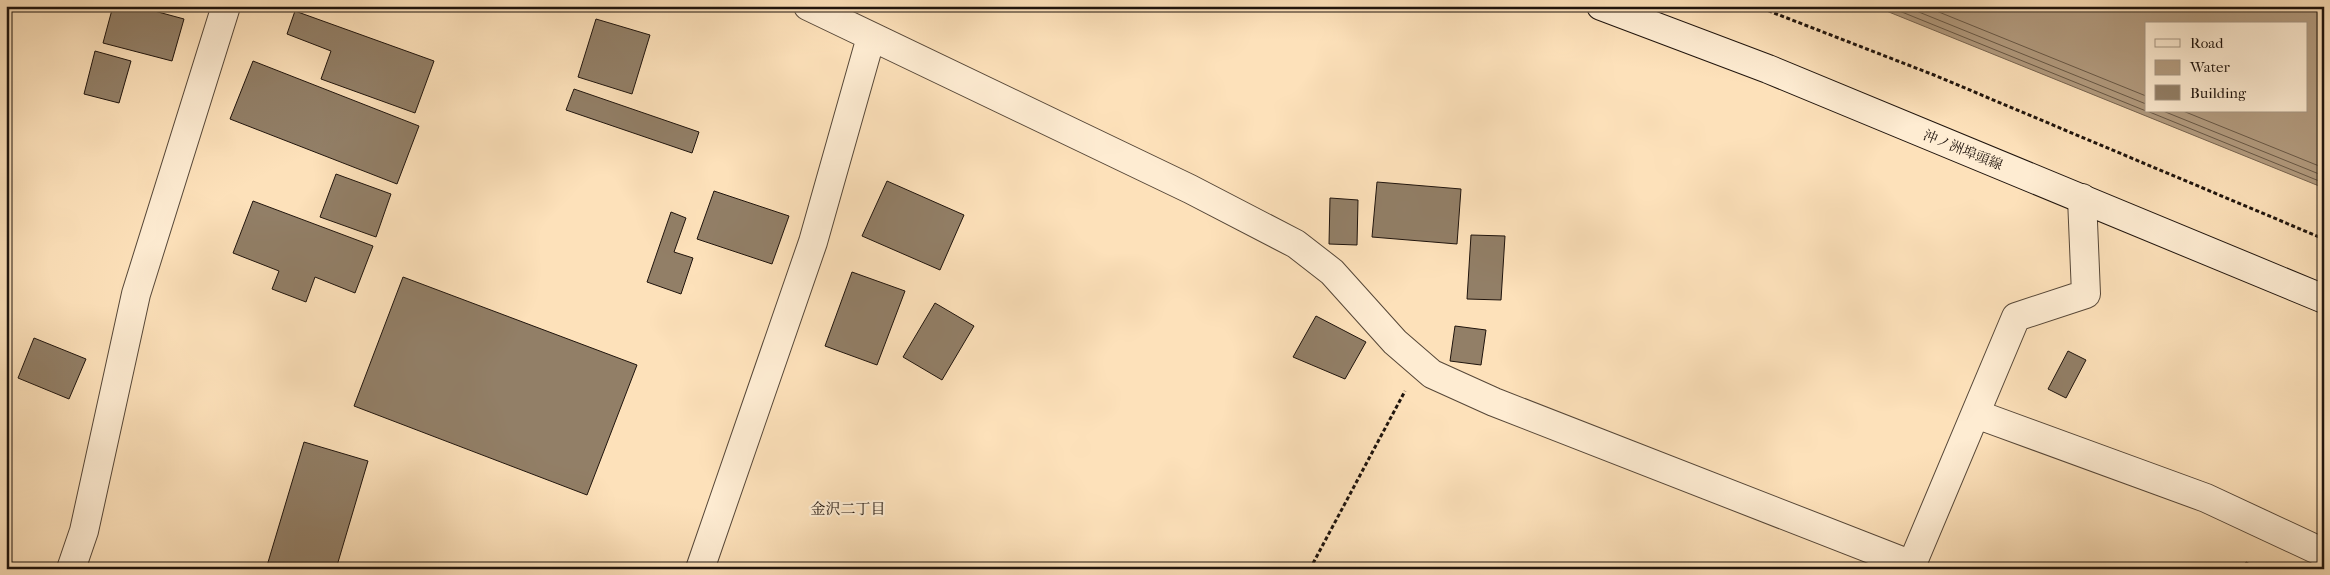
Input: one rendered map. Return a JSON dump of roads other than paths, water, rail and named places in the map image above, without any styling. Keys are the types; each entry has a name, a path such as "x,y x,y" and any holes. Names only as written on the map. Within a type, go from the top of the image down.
{"street":[{"path":"71,569 84,531 136,294 226,6"},
{"path":"808,6 1190,189 1296,244 1332,272 1395,342 1432,374 1494,402 1911,567 2016,317 2086,294 2082,198"},
{"name":"沖ノ洲埠頭線","path":"1601,6 1768,69 2324,298"},
{"path":"700,569 813,242 871,36"},
{"path":"1976,414 2206,498 2324,553"}],"water":[{"path":"1874,6 2324,6 2324,188"}],"district":[{"name":"金沢二丁目","path":"848,509"}]}
